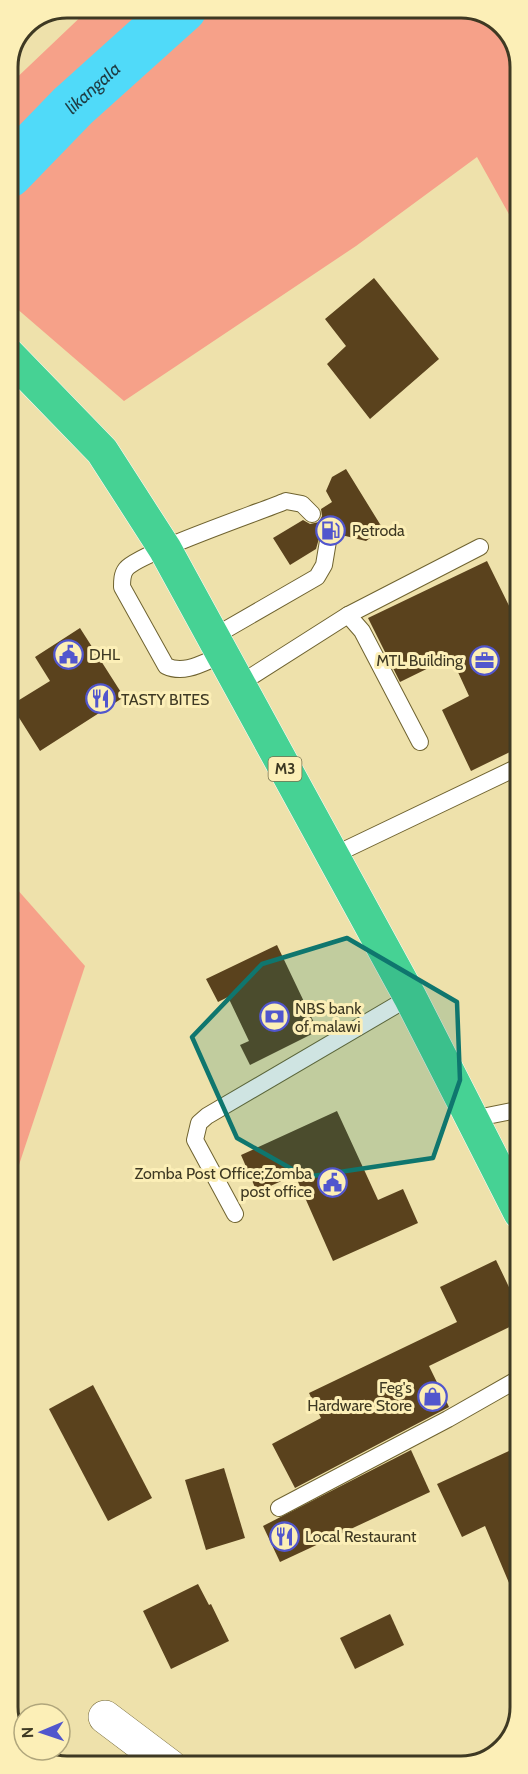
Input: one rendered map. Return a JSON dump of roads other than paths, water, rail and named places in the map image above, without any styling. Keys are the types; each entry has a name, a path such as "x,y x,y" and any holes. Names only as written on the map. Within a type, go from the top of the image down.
{"highway":[{"name":"M3","path":"18,364 102,451 165,549 410,998 510,1193"}],"street":[{"path":"105,1717 157,1756"}],"lane":[{"path":"312,514 302,504 286,501 165,549 127,568 122,587 166,666 176,670 187,669 317,577 324,564 328,542"},
{"path":"238,685 348,615 480,547"},
{"path":"348,615 362,631 420,742"},
{"path":"332,856 510,771"},
{"path":"235,1214 195,1140 199,1123 207,1116 410,998"},
{"path":"472,1119 510,1112"},
{"path":"279,1508 510,1384"}],"waterway":[{"name":"likangala","path":"18,163 73,106 171,18"}],"place":[{"name":"Petroda","path":"331,530"},
{"name":"DHL","path":"68,654"},
{"name":"MTL Building","path":"484,660"},
{"name":"TASTY BITES","path":"100,699"},
{"name":"NBS bank of malawi","path":"274,1017"},
{"name":"Zomba Post Office;Zomba post office","path":"333,1182"},
{"name":"Feg's Hardware Store","path":"433,1396"},
{"name":"Local Restaurant","path":"284,1536"}]}
